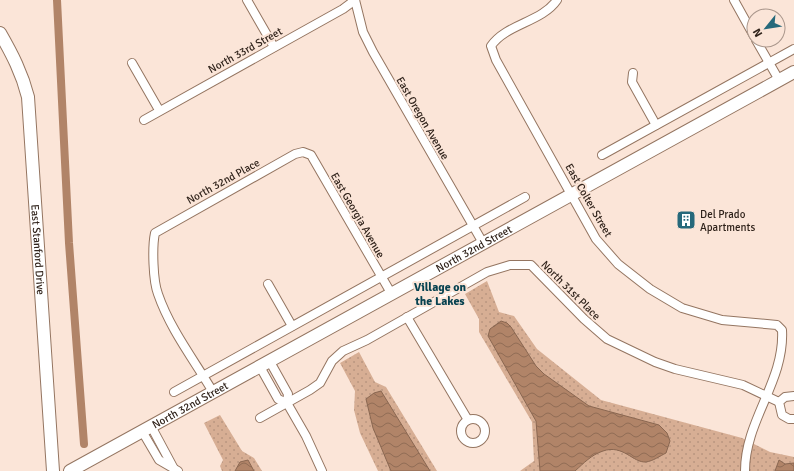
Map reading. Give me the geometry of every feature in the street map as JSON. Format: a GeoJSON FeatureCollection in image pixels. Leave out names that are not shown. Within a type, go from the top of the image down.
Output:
{"type":"FeatureCollection","features":[{"type":"Feature","properties":{"kind":"main road","name":"East Stanford Drive"},"geometry":{"type":"LineString","coordinates":[[0,33],[17,64],[28,97],[53,471]]}},
{"type":"Feature","properties":{"kind":"main road","name":"North 32nd Street"},"geometry":{"type":"LineString","coordinates":[[71,470],[794,72]]}},
{"type":"Feature","properties":{"kind":"street"},"geometry":{"type":"LineString","coordinates":[[247,0],[274,47]]}},
{"type":"Feature","properties":{"kind":"street","name":"North 33rd Street"},"geometry":{"type":"LineString","coordinates":[[144,120],[159,110],[274,47],[355,0]]}},
{"type":"Feature","properties":{"kind":"street","name":"East Oregon Avenue"},"geometry":{"type":"LineString","coordinates":[[355,0],[363,32],[373,52],[482,243]]}},
{"type":"Feature","properties":{"kind":"street","name":"East Colter Street"},"geometry":{"type":"LineString","coordinates":[[557,0],[533,18],[497,37],[491,46],[496,60],[596,239],[618,264],[664,298],[682,308],[722,320],[776,325],[782,330],[781,356],[753,426],[746,455],[745,471]]}},
{"type":"Feature","properties":{"kind":"street"},"geometry":{"type":"LineString","coordinates":[[734,0],[746,22]]}},
{"type":"Feature","properties":{"kind":"street"},"geometry":{"type":"LineString","coordinates":[[761,48],[779,80]]}},
{"type":"Feature","properties":{"kind":"street"},"geometry":{"type":"LineString","coordinates":[[602,155],[794,49]]}},
{"type":"Feature","properties":{"kind":"street"},"geometry":{"type":"LineString","coordinates":[[132,63],[159,110]]}},
{"type":"Feature","properties":{"kind":"street"},"geometry":{"type":"LineString","coordinates":[[632,73],[632,82],[656,125]]}},
{"type":"Feature","properties":{"kind":"street","name":"North 32nd Place"},"geometry":{"type":"LineString","coordinates":[[203,376],[168,317],[157,293],[153,254],[155,233],[295,154],[303,152]]}},
{"type":"Feature","properties":{"kind":"street","name":"East Georgia Avenue"},"geometry":{"type":"LineString","coordinates":[[303,152],[311,155],[391,293]]}},
{"type":"Feature","properties":{"kind":"street","name":"North 32nd Street"},"geometry":{"type":"LineString","coordinates":[[174,392],[525,197]]}},
{"type":"Feature","properties":{"kind":"street","name":"North 31st Place"},"geometry":{"type":"LineString","coordinates":[[260,418],[287,404],[320,383],[332,362],[344,351],[487,272],[510,264],[531,265],[584,319],[607,339],[654,362],[675,369],[743,385],[779,402]]}},
{"type":"Feature","properties":{"kind":"street"},"geometry":{"type":"LineString","coordinates":[[268,284],[292,326]]}},
{"type":"Feature","properties":{"kind":"street"},"geometry":{"type":"LineString","coordinates":[[408,316],[468,420]]}},
{"type":"Feature","properties":{"kind":"street"},"geometry":{"type":"LineString","coordinates":[[264,363],[283,385],[288,394],[287,404]]}},
{"type":"Feature","properties":{"kind":"street"},"geometry":{"type":"LineString","coordinates":[[264,363],[278,399],[287,404],[306,436],[322,471]]}},
{"type":"Feature","properties":{"kind":"street"},"geometry":{"type":"LineString","coordinates":[[203,376],[213,392]]}},
{"type":"Feature","properties":{"kind":"street"},"geometry":{"type":"LineString","coordinates":[[274,390],[283,385]]}},
{"type":"Feature","properties":{"kind":"street"},"geometry":{"type":"LineString","coordinates":[[794,395],[785,397],[779,402],[782,415],[789,419],[794,419]]}},
{"type":"Feature","properties":{"kind":"street"},"geometry":{"type":"LineString","coordinates":[[146,428],[175,469]]}},
{"type":"Feature","properties":{"kind":"shaded area"},"geometry":{"type":"Polygon","coordinates":[[[487,281],[499,312],[514,316],[537,349],[601,400],[742,438],[770,452],[794,457],[794,471],[520,471],[534,461],[532,422],[479,332],[479,319],[465,294],[487,281]]]}},
{"type":"Feature","properties":{"kind":"shaded area"},"geometry":{"type":"Polygon","coordinates":[[[359,352],[375,382],[386,387],[437,471],[378,471],[360,433],[354,410],[355,391],[340,363],[359,352]]]}},
{"type":"Feature","properties":{"kind":"shaded area"},"geometry":{"type":"Polygon","coordinates":[[[220,415],[242,451],[254,458],[262,471],[222,471],[220,466],[223,460],[204,423],[220,415]]]}},
{"type":"Feature","properties":{"kind":"water"},"geometry":{"type":"Polygon","coordinates":[[[501,321],[507,323],[511,327],[536,366],[544,374],[589,406],[659,425],[667,433],[670,441],[666,453],[654,460],[641,462],[616,450],[603,451],[588,460],[575,471],[540,471],[536,421],[488,336],[490,329],[501,321]]]}},
{"type":"Feature","properties":{"kind":"water"},"geometry":{"type":"Polygon","coordinates":[[[381,391],[430,471],[391,471],[373,428],[366,399],[374,393],[381,391]]]}},
{"type":"Feature","properties":{"kind":"water"},"geometry":{"type":"Polygon","coordinates":[[[248,460],[254,471],[235,471],[240,462],[248,460]]]}},
{"type":"Feature","properties":{"kind":"water"},"geometry":{"type":"Polygon","coordinates":[[[779,460],[785,464],[794,463],[794,471],[775,471],[779,460]]]}},
{"type":"Feature","properties":{"kind":"waterway"},"geometry":{"type":"LineString","coordinates":[[57,0],[69,243],[84,444]]}},
{"type":"Feature","properties":{"kind":"place","name":"Del Prado Apartments"},"geometry":{"type":"Point","coordinates":[686,220]}},
{"type":"Feature","properties":{"kind":"district","name":"Village on the Lakes"},"geometry":{"type":"Point","coordinates":[440,294]}}]}
